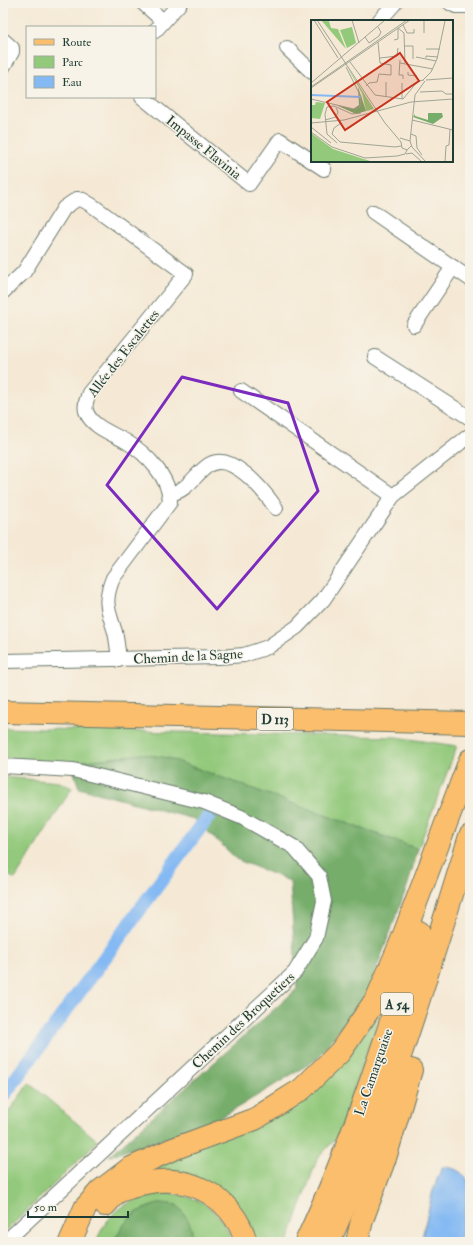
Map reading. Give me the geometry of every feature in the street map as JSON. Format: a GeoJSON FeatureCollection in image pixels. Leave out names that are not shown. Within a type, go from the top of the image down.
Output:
{"type":"FeatureCollection","features":[{"type":"Feature","properties":{"kind":"main road","name":"D 113"},"geometry":{"type":"LineString","coordinates":[[3,712],[470,723]]}},
{"type":"Feature","properties":{"kind":"main road"},"geometry":{"type":"LineString","coordinates":[[70,1242],[85,1208],[100,1191],[129,1169],[173,1149],[255,1119],[302,1089],[340,1052],[380,992],[400,945],[470,760]]}},
{"type":"Feature","properties":{"kind":"main road","name":"La Camarguaise"},"geometry":{"type":"LineString","coordinates":[[306,1242],[341,1162],[383,1047],[470,760]]}},
{"type":"Feature","properties":{"kind":"main road","name":"La Camarguaise"},"geometry":{"type":"LineString","coordinates":[[329,1242],[354,1183],[394,1078],[470,836]]}},
{"type":"Feature","properties":{"kind":"main road"},"geometry":{"type":"LineString","coordinates":[[357,1242],[362,1220],[386,1155],[432,997],[470,842]]}},
{"type":"Feature","properties":{"kind":"main road"},"geometry":{"type":"LineString","coordinates":[[83,1242],[95,1216],[116,1193],[150,1181],[183,1182],[211,1193],[230,1210],[242,1229],[246,1242]]}},
{"type":"Feature","properties":{"kind":"street"},"geometry":{"type":"LineString","coordinates":[[143,3],[159,26],[180,3]]}},
{"type":"Feature","properties":{"kind":"street"},"geometry":{"type":"LineString","coordinates":[[380,20],[395,3]]}},
{"type":"Feature","properties":{"kind":"street"},"geometry":{"type":"LineString","coordinates":[[450,3],[456,6],[470,6]]}},
{"type":"Feature","properties":{"kind":"street"},"geometry":{"type":"LineString","coordinates":[[3,40],[12,48],[12,52],[3,67]]}},
{"type":"Feature","properties":{"kind":"street"},"geometry":{"type":"LineString","coordinates":[[287,48],[311,71]]}},
{"type":"Feature","properties":{"kind":"street","name":"Impasse Flavinia"},"geometry":{"type":"LineString","coordinates":[[143,98],[249,184],[280,140],[311,160]]}},
{"type":"Feature","properties":{"kind":"street","name":"Impasse Flavinia"},"geometry":{"type":"LineString","coordinates":[[313,162],[324,169]]}},
{"type":"Feature","properties":{"kind":"street","name":"Allée des Escalettes"},"geometry":{"type":"LineString","coordinates":[[3,292],[24,272],[64,208],[77,198],[93,206],[186,274],[89,393],[85,404],[86,412],[93,421],[107,432],[127,442],[145,456],[164,480],[170,494]]}},
{"type":"Feature","properties":{"kind":"street"},"geometry":{"type":"LineString","coordinates":[[374,212],[470,279]]}},
{"type":"Feature","properties":{"kind":"street"},"geometry":{"type":"LineString","coordinates":[[414,325],[453,268]]}},
{"type":"Feature","properties":{"kind":"street"},"geometry":{"type":"LineString","coordinates":[[375,357],[470,418]]}},
{"type":"Feature","properties":{"kind":"street"},"geometry":{"type":"LineString","coordinates":[[241,391],[393,496]]}},
{"type":"Feature","properties":{"kind":"street","name":"Chemin de la Sagne"},"geometry":{"type":"LineString","coordinates":[[3,661],[119,660],[238,655],[268,647],[297,627],[323,600],[393,496],[470,435]]}},
{"type":"Feature","properties":{"kind":"street"},"geometry":{"type":"LineString","coordinates":[[119,660],[115,633],[108,614],[108,592],[113,578],[170,502],[170,494],[181,491],[207,465],[217,461],[225,461],[258,484],[276,508]]}},
{"type":"Feature","properties":{"kind":"street","name":"Chemin des Broquetiers"},"geometry":{"type":"LineString","coordinates":[[3,766],[73,770],[204,802],[241,817],[294,847],[319,876],[324,901],[316,938],[295,972],[5,1242]]}},
{"type":"Feature","properties":{"kind":"highlighted area"},"geometry":{"type":"Polygon","coordinates":[[[182,377],[288,403],[318,491],[217,609],[107,485],[182,377]]]}},
{"type":"Feature","properties":{"kind":"green space"},"geometry":{"type":"Polygon","coordinates":[[[3,728],[396,737],[457,746],[418,849],[168,758],[142,754],[71,763],[3,758],[3,728]]]}},
{"type":"Feature","properties":{"kind":"green space"},"geometry":{"type":"Polygon","coordinates":[[[142,754],[168,758],[418,849],[408,884],[367,994],[317,1059],[209,1125],[109,1156],[297,989],[290,881],[238,860],[194,819],[79,788],[71,763],[142,754]]]}},
{"type":"Feature","properties":{"kind":"green space"},"geometry":{"type":"Polygon","coordinates":[[[3,777],[59,782],[72,788],[15,879],[3,872],[3,777]]]}},
{"type":"Feature","properties":{"kind":"green space"},"geometry":{"type":"Polygon","coordinates":[[[381,1011],[337,1137],[317,1159],[288,1242],[255,1242],[252,1230],[244,1212],[218,1187],[179,1171],[164,1172],[153,1165],[294,1103],[333,1074],[381,1011]]]}},
{"type":"Feature","properties":{"kind":"green space"},"geometry":{"type":"Polygon","coordinates":[[[29,1083],[98,1141],[3,1234],[3,1120],[29,1083]]]}},
{"type":"Feature","properties":{"kind":"green space"},"geometry":{"type":"Polygon","coordinates":[[[161,1192],[187,1197],[206,1205],[220,1219],[233,1242],[192,1242],[193,1235],[162,1203],[137,1212],[123,1226],[113,1242],[96,1242],[107,1221],[121,1208],[139,1199],[161,1192]]]}},
{"type":"Feature","properties":{"kind":"green space"},"geometry":{"type":"Polygon","coordinates":[[[162,1203],[177,1205],[184,1214],[191,1226],[192,1242],[113,1242],[127,1221],[137,1212],[162,1203]]]}},
{"type":"Feature","properties":{"kind":"water"},"geometry":{"type":"Polygon","coordinates":[[[442,1167],[455,1169],[470,1183],[460,1242],[421,1242],[433,1190],[442,1167]]]}},
{"type":"Feature","properties":{"kind":"waterway"},"geometry":{"type":"LineString","coordinates":[[3,1096],[213,810]]}}]}
